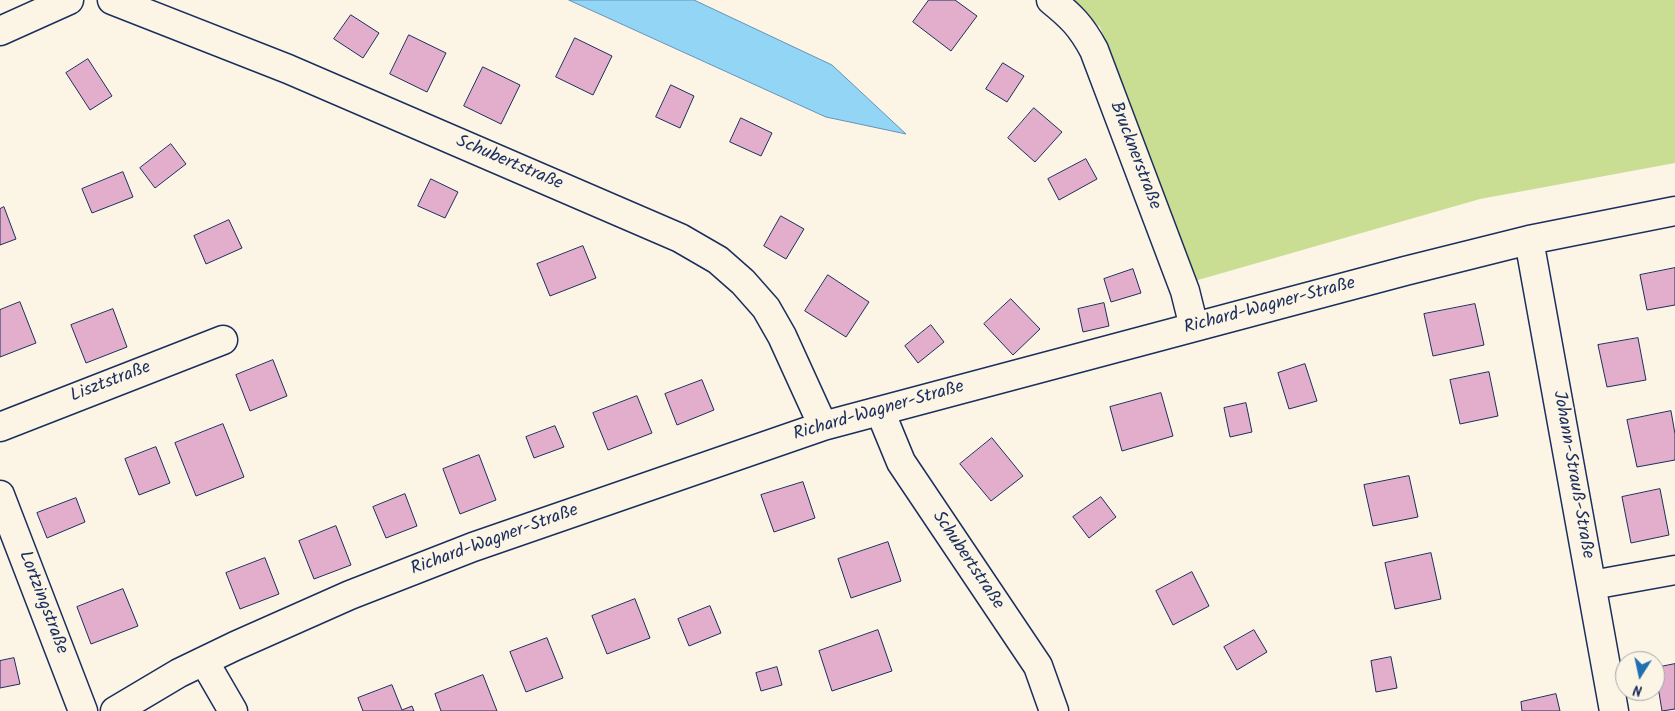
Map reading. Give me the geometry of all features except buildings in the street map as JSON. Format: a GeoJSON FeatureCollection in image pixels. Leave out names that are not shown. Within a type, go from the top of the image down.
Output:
{"type":"FeatureCollection","features":[{"type":"Feature","properties":{"kind":"street"},"geometry":{"type":"LineString","coordinates":[[0,31],[69,0]]}},
{"type":"Feature","properties":{"kind":"street","name":"Schubertstraße"},"geometry":{"type":"LineString","coordinates":[[112,0],[288,69],[680,238],[718,260],[743,282],[766,308],[782,336],[823,426]]}},
{"type":"Feature","properties":{"kind":"street","name":"Brucknerstraße"},"geometry":{"type":"LineString","coordinates":[[1050,0],[1082,28],[1094,50],[1185,291],[1194,327]]}},
{"type":"Feature","properties":{"kind":"street","name":"Richard-Wagner-Straße"},"geometry":{"type":"LineString","coordinates":[[115,711],[179,673],[350,595],[464,550],[823,426],[1405,271],[1529,240],[1675,211]]}},
{"type":"Feature","properties":{"kind":"street","name":"Johann-Strauß-Straße"},"geometry":{"type":"LineString","coordinates":[[1529,240],[1614,711]]}},
{"type":"Feature","properties":{"kind":"street","name":"Lisztstraße"},"geometry":{"type":"LineString","coordinates":[[0,427],[222,340]]}},
{"type":"Feature","properties":{"kind":"street","name":"Schubertstraße"},"geometry":{"type":"LineString","coordinates":[[880,411],[901,462],[1038,666],[1054,711]]}},
{"type":"Feature","properties":{"kind":"street","name":"Lortzingstraße"},"geometry":{"type":"LineString","coordinates":[[0,495],[83,711]]}},
{"type":"Feature","properties":{"kind":"street"},"geometry":{"type":"LineString","coordinates":[[1592,585],[1675,570]]}},
{"type":"Feature","properties":{"kind":"street"},"geometry":{"type":"LineString","coordinates":[[204,661],[233,711]]}},
{"type":"Feature","properties":{"kind":"green space"},"geometry":{"type":"Polygon","coordinates":[[[1065,0],[1675,0],[1675,163],[1480,199],[1191,282],[1100,27],[1065,0]]]}},
{"type":"Feature","properties":{"kind":"water"},"geometry":{"type":"Polygon","coordinates":[[[569,0],[694,0],[832,65],[906,134],[826,117],[569,0]]]}}]}
